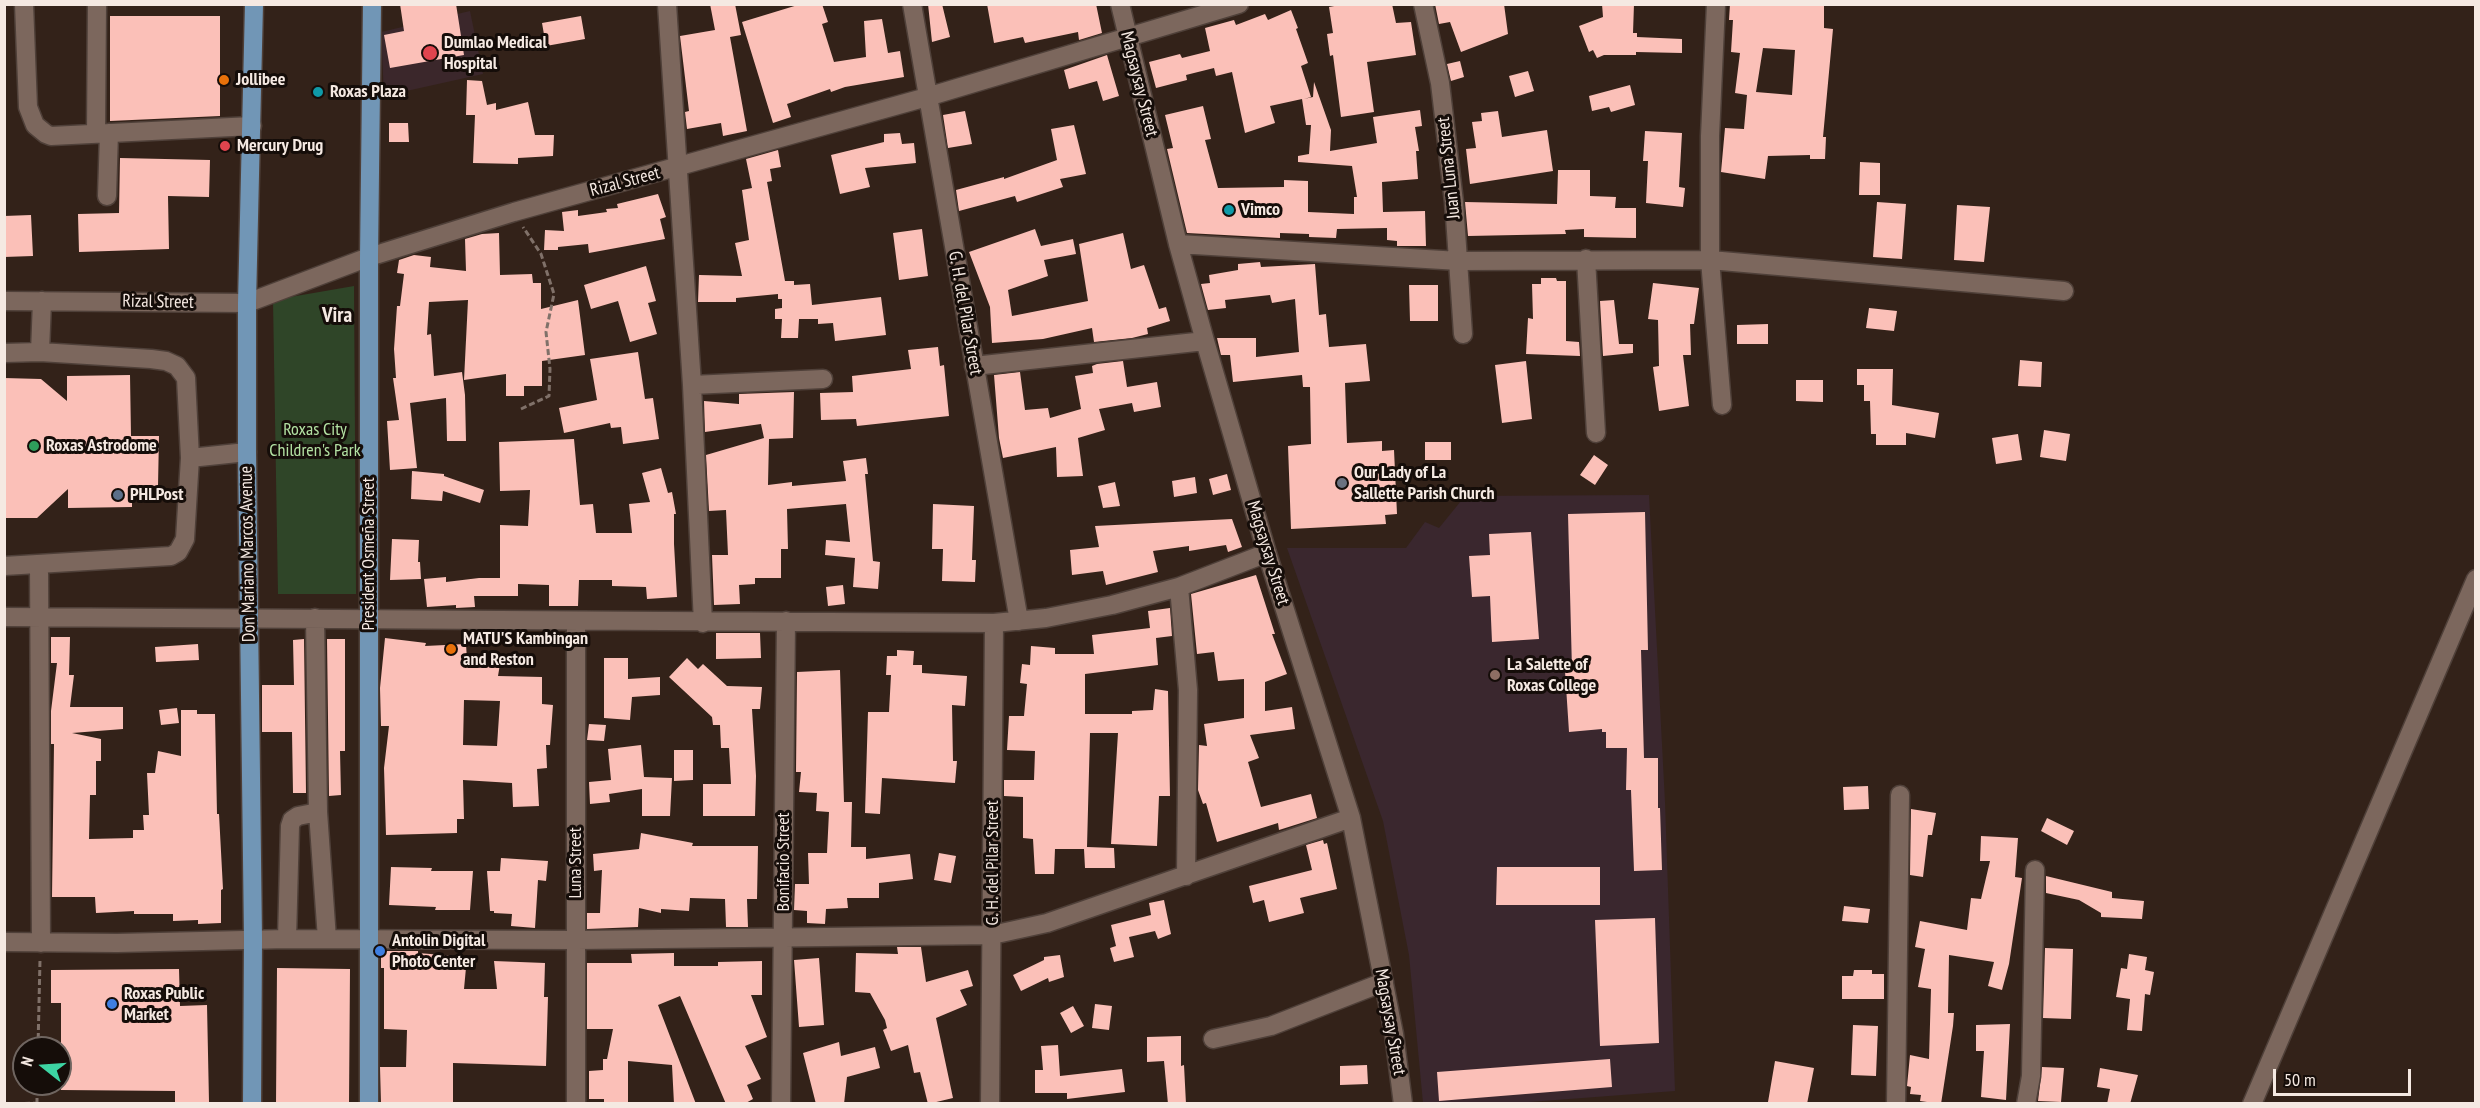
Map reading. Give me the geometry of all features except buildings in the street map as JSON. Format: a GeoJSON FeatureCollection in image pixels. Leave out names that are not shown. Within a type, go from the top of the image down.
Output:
{"type":"FeatureCollection","features":[{"type":"Feature","properties":{"kind":"main road","name":"Don Mariano Marcos Avenue"},"geometry":{"type":"LineString","coordinates":[[252,1104],[253,939],[247,303],[254,4]]}},
{"type":"Feature","properties":{"kind":"main road","name":"President Osmeña Street"},"geometry":{"type":"LineString","coordinates":[[369,1104],[367,939],[372,4]]}},
{"type":"Feature","properties":{"kind":"street"},"geometry":{"type":"LineString","coordinates":[[24,4],[28,108],[35,125],[51,136],[252,126]]}},
{"type":"Feature","properties":{"kind":"street"},"geometry":{"type":"LineString","coordinates":[[97,4],[107,196]]}},
{"type":"Feature","properties":{"kind":"street"},"geometry":{"type":"LineString","coordinates":[[667,4],[680,167],[703,623]]}},
{"type":"Feature","properties":{"kind":"street","name":"G. H. del Pilar Street"},"geometry":{"type":"LineString","coordinates":[[912,4],[1019,621]]}},
{"type":"Feature","properties":{"kind":"street","name":"Magsaysay Street"},"geometry":{"type":"LineString","coordinates":[[1120,4],[1178,244],[1205,341],[1267,553],[1351,818],[1394,1034],[1403,1104]]}},
{"type":"Feature","properties":{"kind":"street","name":"Rizal Street"},"geometry":{"type":"LineString","coordinates":[[4,300],[247,303],[369,257],[514,212],[927,97],[1239,4]]}},
{"type":"Feature","properties":{"kind":"street","name":"Juan Luna Street"},"geometry":{"type":"LineString","coordinates":[[1423,4],[1440,83],[1459,261],[1463,334]]}},
{"type":"Feature","properties":{"kind":"street"},"geometry":{"type":"LineString","coordinates":[[1716,4],[1710,136],[1710,260],[1722,405]]}},
{"type":"Feature","properties":{"kind":"street"},"geometry":{"type":"LineString","coordinates":[[1178,244],[1459,261],[1710,260],[2064,291]]}},
{"type":"Feature","properties":{"kind":"street"},"geometry":{"type":"LineString","coordinates":[[1586,259],[1596,433]]}},
{"type":"Feature","properties":{"kind":"street"},"geometry":{"type":"LineString","coordinates":[[40,352],[42,301]]}},
{"type":"Feature","properties":{"kind":"street"},"geometry":{"type":"LineString","coordinates":[[974,366],[1205,341]]}},
{"type":"Feature","properties":{"kind":"street"},"geometry":{"type":"LineString","coordinates":[[4,353],[40,352],[151,359],[166,361],[177,366],[186,378],[190,458],[187,525],[185,539],[178,552],[171,556],[156,558],[4,566]]}},
{"type":"Feature","properties":{"kind":"street"},"geometry":{"type":"LineString","coordinates":[[692,385],[823,379]]}},
{"type":"Feature","properties":{"kind":"street"},"geometry":{"type":"LineString","coordinates":[[190,458],[247,452]]}},
{"type":"Feature","properties":{"kind":"street"},"geometry":{"type":"LineString","coordinates":[[4,617],[994,623],[1112,605],[1179,587],[1267,553]]}},
{"type":"Feature","properties":{"kind":"street"},"geometry":{"type":"LineString","coordinates":[[39,565],[41,943]]}},
{"type":"Feature","properties":{"kind":"street"},"geometry":{"type":"LineString","coordinates":[[2252,1104],[2475,579]]}},
{"type":"Feature","properties":{"kind":"street"},"geometry":{"type":"LineString","coordinates":[[1179,587],[1188,690],[1186,876]]}},
{"type":"Feature","properties":{"kind":"street"},"geometry":{"type":"LineString","coordinates":[[315,618],[318,812],[327,939]]}},
{"type":"Feature","properties":{"kind":"street","name":"Bonifacio Street"},"geometry":{"type":"LineString","coordinates":[[782,1104],[786,621]]}},
{"type":"Feature","properties":{"kind":"street","name":"Luna Street"},"geometry":{"type":"LineString","coordinates":[[576,622],[576,1104]]}},
{"type":"Feature","properties":{"kind":"street","name":"G. H. del Pilar Street"},"geometry":{"type":"LineString","coordinates":[[990,1104],[994,623]]}},
{"type":"Feature","properties":{"kind":"street"},"geometry":{"type":"LineString","coordinates":[[1896,1104],[1900,795]]}},
{"type":"Feature","properties":{"kind":"street"},"geometry":{"type":"LineString","coordinates":[[287,939],[290,826],[298,816],[318,812]]}},
{"type":"Feature","properties":{"kind":"street"},"geometry":{"type":"LineString","coordinates":[[4,942],[253,939],[577,940],[992,935],[1047,923],[1351,818]]}},
{"type":"Feature","properties":{"kind":"street"},"geometry":{"type":"LineString","coordinates":[[2026,1104],[2031,1076],[2035,870]]}},
{"type":"Feature","properties":{"kind":"street"},"geometry":{"type":"LineString","coordinates":[[1213,1039],[1271,1026],[1384,982]]}},
{"type":"Feature","properties":{"kind":"path"},"geometry":{"type":"LineString","coordinates":[[514,212],[541,254],[554,294],[546,332],[550,369],[549,396],[521,409]]}},
{"type":"Feature","properties":{"kind":"path"},"geometry":{"type":"LineString","coordinates":[[38,1036],[41,943]]}},
{"type":"Feature","properties":{"kind":"path"},"geometry":{"type":"LineString","coordinates":[[6,1104],[37,1103]]}},
{"type":"Feature","properties":{"kind":"shaded area","name":"Dumlao Medical Hospital"},"geometry":{"type":"Polygon","coordinates":[[[470,11],[483,74],[384,96],[381,32],[470,11]]]}},
{"type":"Feature","properties":{"kind":"shaded area","name":"La Salette of Roxas College"},"geometry":{"type":"Polygon","coordinates":[[[1649,495],[1665,802],[1675,1091],[1516,1103],[1423,1103],[1409,955],[1383,821],[1287,548],[1406,548],[1425,522],[1439,528],[1465,496],[1649,495]]]}},
{"type":"Feature","properties":{"kind":"green space","name":"Roxas City Children's Park"},"geometry":{"type":"Polygon","coordinates":[[[354,286],[356,594],[278,594],[273,300],[354,286]]]}},
{"type":"Feature","properties":{"kind":"place","name":"Dumlao Medical Hospital"},"geometry":{"type":"Point","coordinates":[430,53]}},
{"type":"Feature","properties":{"kind":"place","name":"Jollibee"},"geometry":{"type":"Point","coordinates":[224,80]}},
{"type":"Feature","properties":{"kind":"place","name":"Roxas Plaza"},"geometry":{"type":"Point","coordinates":[318,92]}},
{"type":"Feature","properties":{"kind":"place","name":"Mercury Drug"},"geometry":{"type":"Point","coordinates":[225,146]}},
{"type":"Feature","properties":{"kind":"place","name":"Vimco"},"geometry":{"type":"Point","coordinates":[1229,210]}},
{"type":"Feature","properties":{"kind":"place","name":"Roxas Astrodome"},"geometry":{"type":"Point","coordinates":[34,446]}},
{"type":"Feature","properties":{"kind":"place","name":"Our Lady of La Sallette Parish Church"},"geometry":{"type":"Point","coordinates":[1342,483]}},
{"type":"Feature","properties":{"kind":"place","name":"PHLPost"},"geometry":{"type":"Point","coordinates":[118,495]}},
{"type":"Feature","properties":{"kind":"place","name":"MATU'S Kambingan and Reston"},"geometry":{"type":"Point","coordinates":[451,649]}},
{"type":"Feature","properties":{"kind":"place","name":"La Salette of Roxas College"},"geometry":{"type":"Point","coordinates":[1495,675]}},
{"type":"Feature","properties":{"kind":"place","name":"Antolin Digital Photo Center"},"geometry":{"type":"Point","coordinates":[380,951]}},
{"type":"Feature","properties":{"kind":"place","name":"Roxas Public Market"},"geometry":{"type":"Point","coordinates":[112,1004]}},
{"type":"Feature","properties":{"kind":"district","name":"Vira"},"geometry":{"type":"Point","coordinates":[337,316]}}]}
